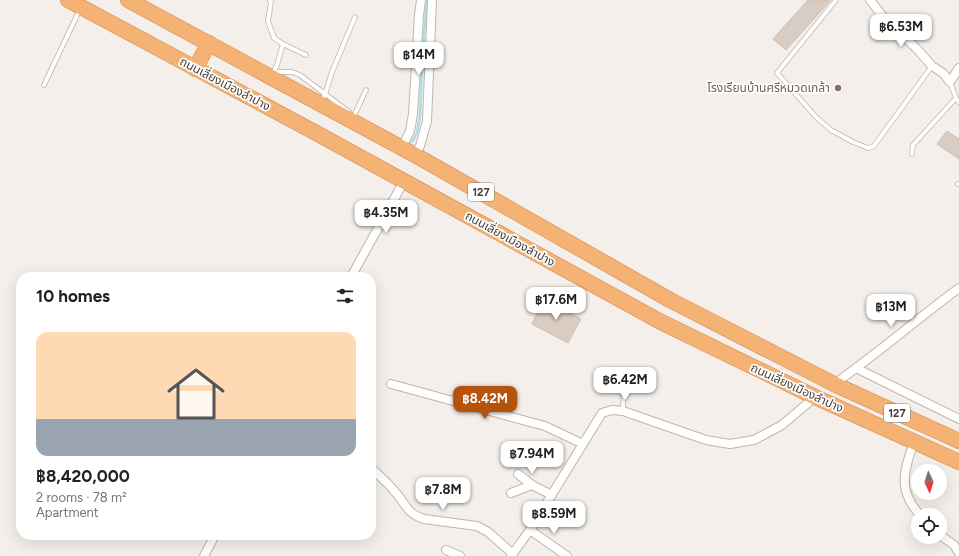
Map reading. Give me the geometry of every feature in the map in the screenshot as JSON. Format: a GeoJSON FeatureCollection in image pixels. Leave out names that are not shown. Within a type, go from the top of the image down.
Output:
{"type":"FeatureCollection","features":[{"type":"Feature","properties":{"kind":"highway","name":"ถนนเลี่ยงเมืองลำปาง"},"geometry":{"type":"LineString","coordinates":[[128,0],[209,43],[323,98],[353,118],[409,151],[670,300],[834,384],[959,441]]}},
{"type":"Feature","properties":{"kind":"highway","name":"ถนนเลี่ยงเมืองลำปาง"},"geometry":{"type":"LineString","coordinates":[[74,3],[661,322],[815,397],[959,462]]}},
{"type":"Feature","properties":{"kind":"highway"},"geometry":{"type":"LineString","coordinates":[[195,69],[209,43]]}},
{"type":"Feature","properties":{"kind":"street"},"geometry":{"type":"LineString","coordinates":[[421,0],[409,151],[420,146],[427,121],[432,0]]}},
{"type":"Feature","properties":{"kind":"street"},"geometry":{"type":"LineString","coordinates":[[870,0],[884,18],[917,49],[932,66],[943,73],[950,82],[959,68]]}},
{"type":"Feature","properties":{"kind":"street"},"geometry":{"type":"LineString","coordinates":[[417,53],[430,54]]}},
{"type":"Feature","properties":{"kind":"street"},"geometry":{"type":"LineString","coordinates":[[354,272],[404,181]]}},
{"type":"Feature","properties":{"kind":"street"},"geometry":{"type":"LineString","coordinates":[[834,384],[959,288]]}},
{"type":"Feature","properties":{"kind":"street"},"geometry":{"type":"LineString","coordinates":[[856,368],[959,419]]}},
{"type":"Feature","properties":{"kind":"street"},"geometry":{"type":"LineString","coordinates":[[391,384],[545,426],[583,444]]}},
{"type":"Feature","properties":{"kind":"street"},"geometry":{"type":"LineString","coordinates":[[376,473],[397,494],[410,512],[416,516],[424,519],[476,526],[488,532],[512,555],[530,530],[602,414],[612,410],[623,411],[706,440],[730,444],[754,440],[782,425],[815,397]]}},
{"type":"Feature","properties":{"kind":"street"},"geometry":{"type":"LineString","coordinates":[[914,442],[906,464],[904,484],[907,496],[914,508]]}},
{"type":"Feature","properties":{"kind":"street"},"geometry":{"type":"LineString","coordinates":[[518,474],[532,485],[552,495]]}},
{"type":"Feature","properties":{"kind":"street"},"geometry":{"type":"LineString","coordinates":[[511,493],[532,485]]}},
{"type":"Feature","properties":{"kind":"street"},"geometry":{"type":"LineString","coordinates":[[530,530],[567,556]]}},
{"type":"Feature","properties":{"kind":"street"},"geometry":{"type":"LineString","coordinates":[[204,556],[212,540]]}},
{"type":"Feature","properties":{"kind":"street"},"geometry":{"type":"LineString","coordinates":[[947,540],[954,545],[959,553]]}},
{"type":"Feature","properties":{"kind":"street"},"geometry":{"type":"LineString","coordinates":[[446,550],[460,556]]}},
{"type":"Feature","properties":{"kind":"lane"},"geometry":{"type":"LineString","coordinates":[[270,0],[268,21],[274,38],[306,55]]}},
{"type":"Feature","properties":{"kind":"lane"},"geometry":{"type":"LineString","coordinates":[[836,0],[777,73],[816,117],[831,130],[868,148],[874,146],[932,66]]}},
{"type":"Feature","properties":{"kind":"lane"},"geometry":{"type":"LineString","coordinates":[[44,85],[74,3]]}},
{"type":"Feature","properties":{"kind":"lane"},"geometry":{"type":"LineString","coordinates":[[323,98],[355,17]]}},
{"type":"Feature","properties":{"kind":"lane"},"geometry":{"type":"LineString","coordinates":[[273,74],[283,44]]}},
{"type":"Feature","properties":{"kind":"lane"},"geometry":{"type":"LineString","coordinates":[[912,154],[913,145],[957,100],[950,82]]}},
{"type":"Feature","properties":{"kind":"lane"},"geometry":{"type":"LineString","coordinates":[[353,118],[366,90]]}},
{"type":"Feature","properties":{"kind":"lane"},"geometry":{"type":"LineString","coordinates":[[623,411],[624,377]]}},
{"type":"Feature","properties":{"kind":"building"},"geometry":{"type":"Polygon","coordinates":[[[808,0],[831,0],[786,50],[773,39],[808,0]]]}},
{"type":"Feature","properties":{"kind":"building"},"geometry":{"type":"Polygon","coordinates":[[[947,131],[959,139],[959,159],[937,144],[947,131]]]}},
{"type":"Feature","properties":{"kind":"building"},"geometry":{"type":"Polygon","coordinates":[[[544,300],[581,319],[568,343],[532,324],[544,300]]]}},
{"type":"Feature","properties":{"kind":"waterway"},"geometry":{"type":"LineString","coordinates":[[412,142],[417,133],[420,115],[423,45],[427,0]]}},
{"type":"Feature","properties":{"kind":"place","name":"โรงเรียนบ้านศรีหมวดเกล้า"},"geometry":{"type":"Point","coordinates":[838,88]}}]}
